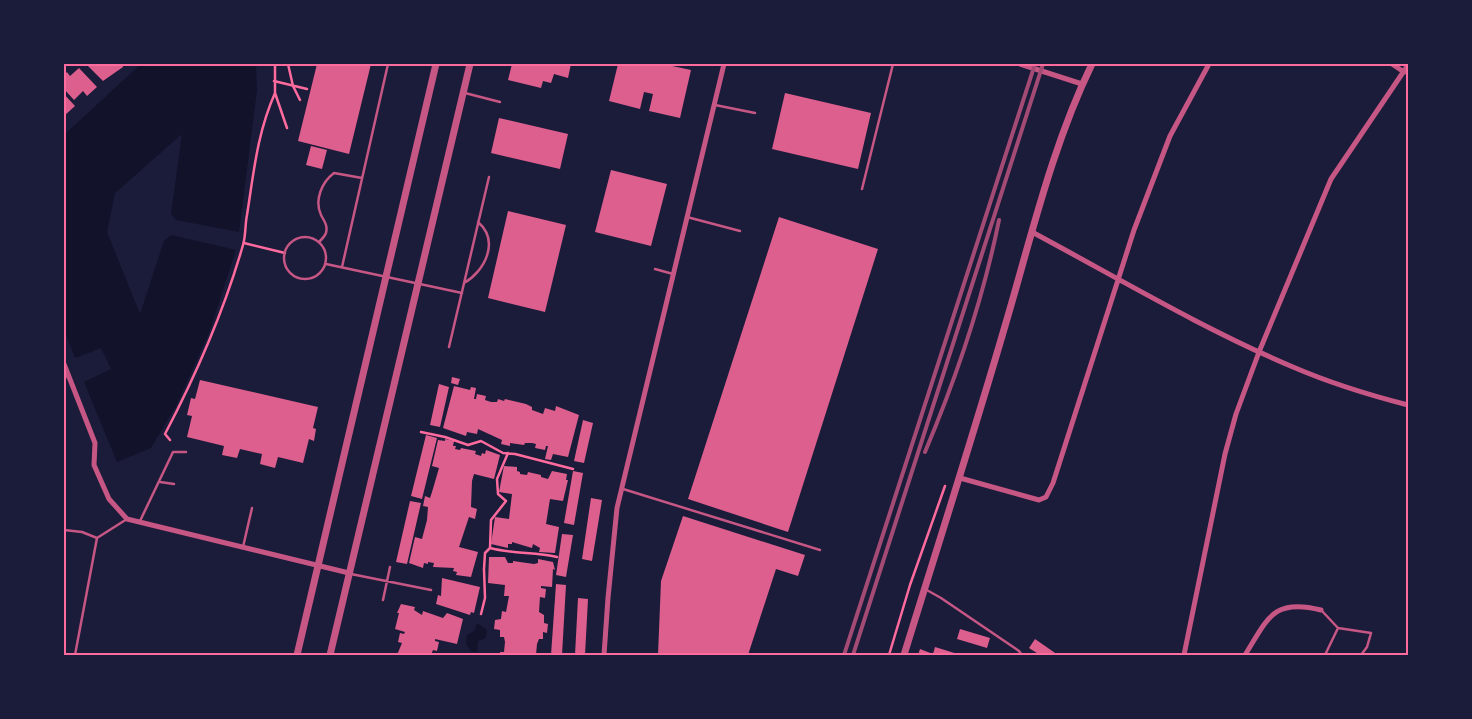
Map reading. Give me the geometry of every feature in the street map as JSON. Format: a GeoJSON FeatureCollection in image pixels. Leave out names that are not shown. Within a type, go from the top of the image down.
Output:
{"type":"FeatureCollection","features":[{"type":"Feature","properties":{"kind":"street"},"geometry":{"type":"LineString","coordinates":[[297,655],[436,64]]}},
{"type":"Feature","properties":{"kind":"street"},"geometry":{"type":"LineString","coordinates":[[330,655],[470,64]]}},
{"type":"Feature","properties":{"kind":"street"},"geometry":{"type":"LineString","coordinates":[[604,655],[613,540],[621,489],[724,64]]}},
{"type":"Feature","properties":{"kind":"street"},"geometry":{"type":"LineString","coordinates":[[1020,64],[1082,84]]}},
{"type":"Feature","properties":{"kind":"street"},"geometry":{"type":"LineString","coordinates":[[904,655],[960,478],[1056,154],[1082,84],[1092,64]]}},
{"type":"Feature","properties":{"kind":"street"},"geometry":{"type":"LineString","coordinates":[[960,478],[1039,500],[1046,497],[1134,230],[1170,136],[1209,64]]}},
{"type":"Feature","properties":{"kind":"street"},"geometry":{"type":"LineString","coordinates":[[1392,64],[1404,72]]}},
{"type":"Feature","properties":{"kind":"street"},"geometry":{"type":"LineString","coordinates":[[1184,655],[1225,454],[1236,414],[1259,352],[1331,179],[1408,65]]}},
{"type":"Feature","properties":{"kind":"street"},"geometry":{"type":"LineString","coordinates":[[1032,232],[1208,327],[1259,352],[1329,381],[1408,405]]}},
{"type":"Feature","properties":{"kind":"street"},"geometry":{"type":"LineString","coordinates":[[64,364],[95,443],[93,456],[98,474],[109,500],[126,519],[349,573]]}},
{"type":"Feature","properties":{"kind":"street"},"geometry":{"type":"LineString","coordinates":[[1245,655],[1263,626],[1279,610],[1300,605],[1321,610]]}},
{"type":"Feature","properties":{"kind":"lane"},"geometry":{"type":"LineString","coordinates":[[342,267],[388,64]]}},
{"type":"Feature","properties":{"kind":"lane"},"geometry":{"type":"LineString","coordinates":[[862,189],[892,64]]}},
{"type":"Feature","properties":{"kind":"lane"},"geometry":{"type":"LineString","coordinates":[[463,92],[500,102]]}},
{"type":"Feature","properties":{"kind":"lane"},"geometry":{"type":"LineString","coordinates":[[713,105],[755,114]]}},
{"type":"Feature","properties":{"kind":"lane"},"geometry":{"type":"LineString","coordinates":[[319,242],[326,234],[326,223],[320,213],[318,198],[328,177],[334,173],[362,178]]}},
{"type":"Feature","properties":{"kind":"lane"},"geometry":{"type":"LineString","coordinates":[[449,347],[489,178]]}},
{"type":"Feature","properties":{"kind":"lane"},"geometry":{"type":"LineString","coordinates":[[686,217],[740,231]]}},
{"type":"Feature","properties":{"kind":"lane"},"geometry":{"type":"LineString","coordinates":[[464,283],[476,276],[489,254],[488,238],[484,227],[478,222]]}},
{"type":"Feature","properties":{"kind":"lane"},"geometry":{"type":"LineString","coordinates":[[309,237],[319,242],[325,250],[326,264],[324,270],[313,279],[299,279],[288,270],[285,264],[285,254],[289,244],[309,237]]}},
{"type":"Feature","properties":{"kind":"lane"},"geometry":{"type":"LineString","coordinates":[[326,264],[462,293]]}},
{"type":"Feature","properties":{"kind":"lane"},"geometry":{"type":"LineString","coordinates":[[655,269],[673,274]]}},
{"type":"Feature","properties":{"kind":"lane"},"geometry":{"type":"LineString","coordinates":[[64,381],[67,374]]}},
{"type":"Feature","properties":{"kind":"lane"},"geometry":{"type":"LineString","coordinates":[[139,522],[173,452],[186,452]]}},
{"type":"Feature","properties":{"kind":"lane"},"geometry":{"type":"LineString","coordinates":[[160,482],[174,484]]}},
{"type":"Feature","properties":{"kind":"lane"},"geometry":{"type":"LineString","coordinates":[[621,489],[820,550]]}},
{"type":"Feature","properties":{"kind":"lane"},"geometry":{"type":"LineString","coordinates":[[242,548],[252,508]]}},
{"type":"Feature","properties":{"kind":"lane"},"geometry":{"type":"LineString","coordinates":[[75,655],[97,538],[126,519]]}},
{"type":"Feature","properties":{"kind":"lane"},"geometry":{"type":"LineString","coordinates":[[64,530],[82,532],[97,538]]}},
{"type":"Feature","properties":{"kind":"lane"},"geometry":{"type":"LineString","coordinates":[[383,600],[390,567]]}},
{"type":"Feature","properties":{"kind":"lane"},"geometry":{"type":"LineString","coordinates":[[349,573],[431,590]]}},
{"type":"Feature","properties":{"kind":"lane"},"geometry":{"type":"LineString","coordinates":[[924,589],[957,608],[1022,655]]}},
{"type":"Feature","properties":{"kind":"lane"},"geometry":{"type":"LineString","coordinates":[[1321,610],[1338,628],[1371,633],[1367,647],[1361,655]]}},
{"type":"Feature","properties":{"kind":"lane"},"geometry":{"type":"LineString","coordinates":[[1325,655],[1338,628]]}},
{"type":"Feature","properties":{"kind":"path"},"geometry":{"type":"LineString","coordinates":[[275,64],[275,93],[288,128]]}},
{"type":"Feature","properties":{"kind":"path"},"geometry":{"type":"LineString","coordinates":[[288,64],[293,86],[300,100]]}},
{"type":"Feature","properties":{"kind":"path"},"geometry":{"type":"LineString","coordinates":[[274,81],[307,89]]}},
{"type":"Feature","properties":{"kind":"path"},"geometry":{"type":"LineString","coordinates":[[170,440],[165,434],[212,338],[244,243],[256,150],[267,110],[275,93]]}},
{"type":"Feature","properties":{"kind":"path"},"geometry":{"type":"LineString","coordinates":[[244,243],[285,254]]}},
{"type":"Feature","properties":{"kind":"path"},"geometry":{"type":"LineString","coordinates":[[421,432],[468,445],[481,441],[503,453],[573,469]]}},
{"type":"Feature","properties":{"kind":"path"},"geometry":{"type":"LineString","coordinates":[[481,614],[485,598],[485,553],[490,548],[491,520],[506,500],[498,494],[497,479],[508,453]]}},
{"type":"Feature","properties":{"kind":"path"},"geometry":{"type":"LineString","coordinates":[[888,655],[910,585],[946,484]]}},
{"type":"Feature","properties":{"kind":"path"},"geometry":{"type":"LineString","coordinates":[[490,548],[504,552],[541,553],[557,557]]}},
{"type":"Feature","properties":{"kind":"shaded area"},"geometry":{"type":"Polygon","coordinates":[[[141,64],[256,64],[257,90],[239,232],[176,220],[171,214],[182,134],[115,193],[107,232],[140,314],[164,241],[171,235],[236,250],[209,333],[177,404],[151,448],[117,462],[84,382],[111,369],[101,348],[75,358],[64,330],[64,135],[141,64]]]}},
{"type":"Feature","properties":{"kind":"shaded area"},"geometry":{"type":"Polygon","coordinates":[[[477,623],[487,630],[486,638],[478,641],[477,652],[471,651],[466,644],[467,635],[474,631],[477,623]]]}},
{"type":"Feature","properties":{"kind":"building"},"geometry":{"type":"Polygon","coordinates":[[[86,64],[123,64],[123,67],[103,81],[86,64]]]}},
{"type":"Feature","properties":{"kind":"building"},"geometry":{"type":"Polygon","coordinates":[[[317,64],[371,64],[349,154],[298,141],[317,64]]]}},
{"type":"Feature","properties":{"kind":"building"},"geometry":{"type":"Polygon","coordinates":[[[512,64],[571,64],[568,78],[554,74],[551,83],[543,81],[541,88],[508,80],[512,64]]]}},
{"type":"Feature","properties":{"kind":"building"},"geometry":{"type":"Polygon","coordinates":[[[618,64],[663,64],[691,70],[680,118],[649,111],[653,94],[644,92],[640,109],[609,101],[618,64]]]}},
{"type":"Feature","properties":{"kind":"building"},"geometry":{"type":"Polygon","coordinates":[[[79,68],[97,87],[87,96],[83,91],[74,100],[64,89],[64,75],[67,72],[70,76],[79,68]]]}},
{"type":"Feature","properties":{"kind":"building"},"geometry":{"type":"Polygon","coordinates":[[[785,93],[871,113],[858,169],[772,149],[785,93]]]}},
{"type":"Feature","properties":{"kind":"building"},"geometry":{"type":"Polygon","coordinates":[[[64,94],[75,106],[64,116],[64,94]]]}},
{"type":"Feature","properties":{"kind":"building"},"geometry":{"type":"Polygon","coordinates":[[[499,118],[568,134],[560,169],[491,153],[499,118]]]}},
{"type":"Feature","properties":{"kind":"building"},"geometry":{"type":"Polygon","coordinates":[[[311,146],[327,150],[322,169],[306,165],[311,146]]]}},
{"type":"Feature","properties":{"kind":"building"},"geometry":{"type":"Polygon","coordinates":[[[611,170],[667,184],[651,246],[595,232],[611,170]]]}},
{"type":"Feature","properties":{"kind":"building"},"geometry":{"type":"Polygon","coordinates":[[[508,211],[566,225],[545,312],[488,298],[508,211]]]}},
{"type":"Feature","properties":{"kind":"building"},"geometry":{"type":"Polygon","coordinates":[[[779,217],[878,249],[788,532],[688,499],[779,217]]]}},
{"type":"Feature","properties":{"kind":"building"},"geometry":{"type":"Polygon","coordinates":[[[452,377],[460,379],[458,385],[451,383],[452,377]]]}},
{"type":"Feature","properties":{"kind":"building"},"geometry":{"type":"Polygon","coordinates":[[[200,380],[318,407],[313,428],[316,429],[314,441],[309,439],[303,463],[278,457],[275,468],[260,464],[262,454],[240,449],[237,458],[222,455],[224,446],[187,437],[192,416],[187,415],[191,398],[195,399],[200,380]]]}},
{"type":"Feature","properties":{"kind":"building"},"geometry":{"type":"Polygon","coordinates":[[[439,384],[449,387],[440,427],[430,425],[439,384]]]}},
{"type":"Feature","properties":{"kind":"building"},"geometry":{"type":"Polygon","coordinates":[[[454,386],[470,390],[471,387],[476,388],[474,399],[476,399],[477,394],[486,396],[485,400],[491,402],[497,402],[498,399],[504,401],[505,399],[526,404],[532,407],[532,410],[543,414],[545,408],[555,411],[556,406],[579,415],[568,457],[553,454],[551,460],[545,459],[548,446],[546,446],[545,450],[535,448],[536,444],[532,443],[525,443],[524,445],[510,443],[510,446],[501,444],[502,440],[478,429],[477,434],[467,432],[466,436],[443,428],[454,386]]]}},
{"type":"Feature","properties":{"kind":"building"},"geometry":{"type":"Polygon","coordinates":[[[583,420],[593,423],[584,463],[574,461],[583,420]]]}},
{"type":"Feature","properties":{"kind":"building"},"geometry":{"type":"Polygon","coordinates":[[[426,435],[437,438],[422,499],[411,496],[426,435]]]}},
{"type":"Feature","properties":{"kind":"building"},"geometry":{"type":"Polygon","coordinates":[[[445,439],[454,441],[453,446],[456,446],[455,449],[460,450],[461,448],[476,451],[475,454],[481,456],[482,453],[485,454],[486,450],[500,455],[494,479],[474,474],[472,481],[471,507],[477,509],[475,519],[469,517],[459,547],[478,552],[471,577],[456,575],[457,572],[453,571],[454,568],[433,567],[434,563],[424,563],[423,568],[409,563],[415,537],[422,539],[427,520],[428,507],[423,506],[425,496],[430,498],[439,468],[432,466],[438,440],[445,441],[445,439]]]}},
{"type":"Feature","properties":{"kind":"building"},"geometry":{"type":"Polygon","coordinates":[[[504,466],[517,467],[517,471],[520,474],[527,475],[528,472],[548,479],[552,471],[567,474],[566,480],[568,480],[563,501],[550,499],[546,524],[559,527],[555,553],[539,552],[540,548],[533,544],[532,548],[512,542],[512,544],[508,544],[508,548],[491,544],[495,517],[509,519],[512,494],[499,492],[504,466]]]}},
{"type":"Feature","properties":{"kind":"building"},"geometry":{"type":"Polygon","coordinates":[[[573,471],[583,473],[574,525],[564,523],[573,471]]]}},
{"type":"Feature","properties":{"kind":"building"},"geometry":{"type":"Polygon","coordinates":[[[591,498],[602,500],[592,561],[582,559],[591,498]]]}},
{"type":"Feature","properties":{"kind":"building"},"geometry":{"type":"Polygon","coordinates":[[[410,501],[421,503],[407,564],[396,562],[410,501]]]}},
{"type":"Feature","properties":{"kind":"building"},"geometry":{"type":"Polygon","coordinates":[[[683,516],[805,555],[798,576],[776,569],[748,655],[658,655],[661,581],[683,516]]]}},
{"type":"Feature","properties":{"kind":"building"},"geometry":{"type":"Polygon","coordinates":[[[562,534],[573,535],[566,577],[556,575],[562,534]]]}},
{"type":"Feature","properties":{"kind":"building"},"geometry":{"type":"Polygon","coordinates":[[[489,557],[505,557],[508,563],[513,563],[513,561],[534,564],[538,563],[538,559],[553,562],[555,570],[553,569],[552,587],[541,586],[541,588],[546,589],[545,598],[540,597],[539,612],[544,615],[544,623],[548,624],[547,633],[543,632],[543,639],[539,639],[537,644],[536,655],[500,655],[500,652],[504,652],[505,642],[504,637],[500,637],[500,630],[494,629],[495,620],[501,619],[502,611],[506,612],[509,596],[504,596],[505,585],[488,583],[489,557]]]}},
{"type":"Feature","properties":{"kind":"building"},"geometry":{"type":"Polygon","coordinates":[[[442,578],[480,587],[474,613],[471,612],[470,615],[436,604],[438,595],[441,596],[442,578]]]}},
{"type":"Feature","properties":{"kind":"building"},"geometry":{"type":"Polygon","coordinates":[[[556,584],[566,585],[562,655],[551,655],[556,584]]]}},
{"type":"Feature","properties":{"kind":"building"},"geometry":{"type":"Polygon","coordinates":[[[578,598],[588,599],[585,655],[575,655],[578,598]]]}},
{"type":"Feature","properties":{"kind":"building"},"geometry":{"type":"Polygon","coordinates":[[[401,604],[415,607],[414,610],[422,615],[423,611],[443,618],[447,613],[463,619],[457,644],[435,639],[435,641],[439,642],[437,651],[433,650],[431,655],[397,655],[402,643],[398,642],[400,633],[404,634],[405,632],[395,629],[399,613],[397,613],[401,604]]]}},
{"type":"Feature","properties":{"kind":"building"},"geometry":{"type":"Polygon","coordinates":[[[960,629],[990,638],[987,648],[957,639],[960,629]]]}},
{"type":"Feature","properties":{"kind":"building"},"geometry":{"type":"Polygon","coordinates":[[[1035,639],[1058,655],[1040,655],[1029,648],[1035,639]]]}},
{"type":"Feature","properties":{"kind":"building"},"geometry":{"type":"Polygon","coordinates":[[[935,647],[961,655],[918,655],[920,649],[933,654],[935,647]]]}},
{"type":"Feature","properties":{"kind":"railway"},"geometry":{"type":"LineString","coordinates":[[844,655],[1035,64]]}},
{"type":"Feature","properties":{"kind":"railway"},"geometry":{"type":"LineString","coordinates":[[853,655],[1043,64]]}},
{"type":"Feature","properties":{"kind":"railway"},"geometry":{"type":"LineString","coordinates":[[925,452],[968,338],[993,250],[999,220]]}}]}
